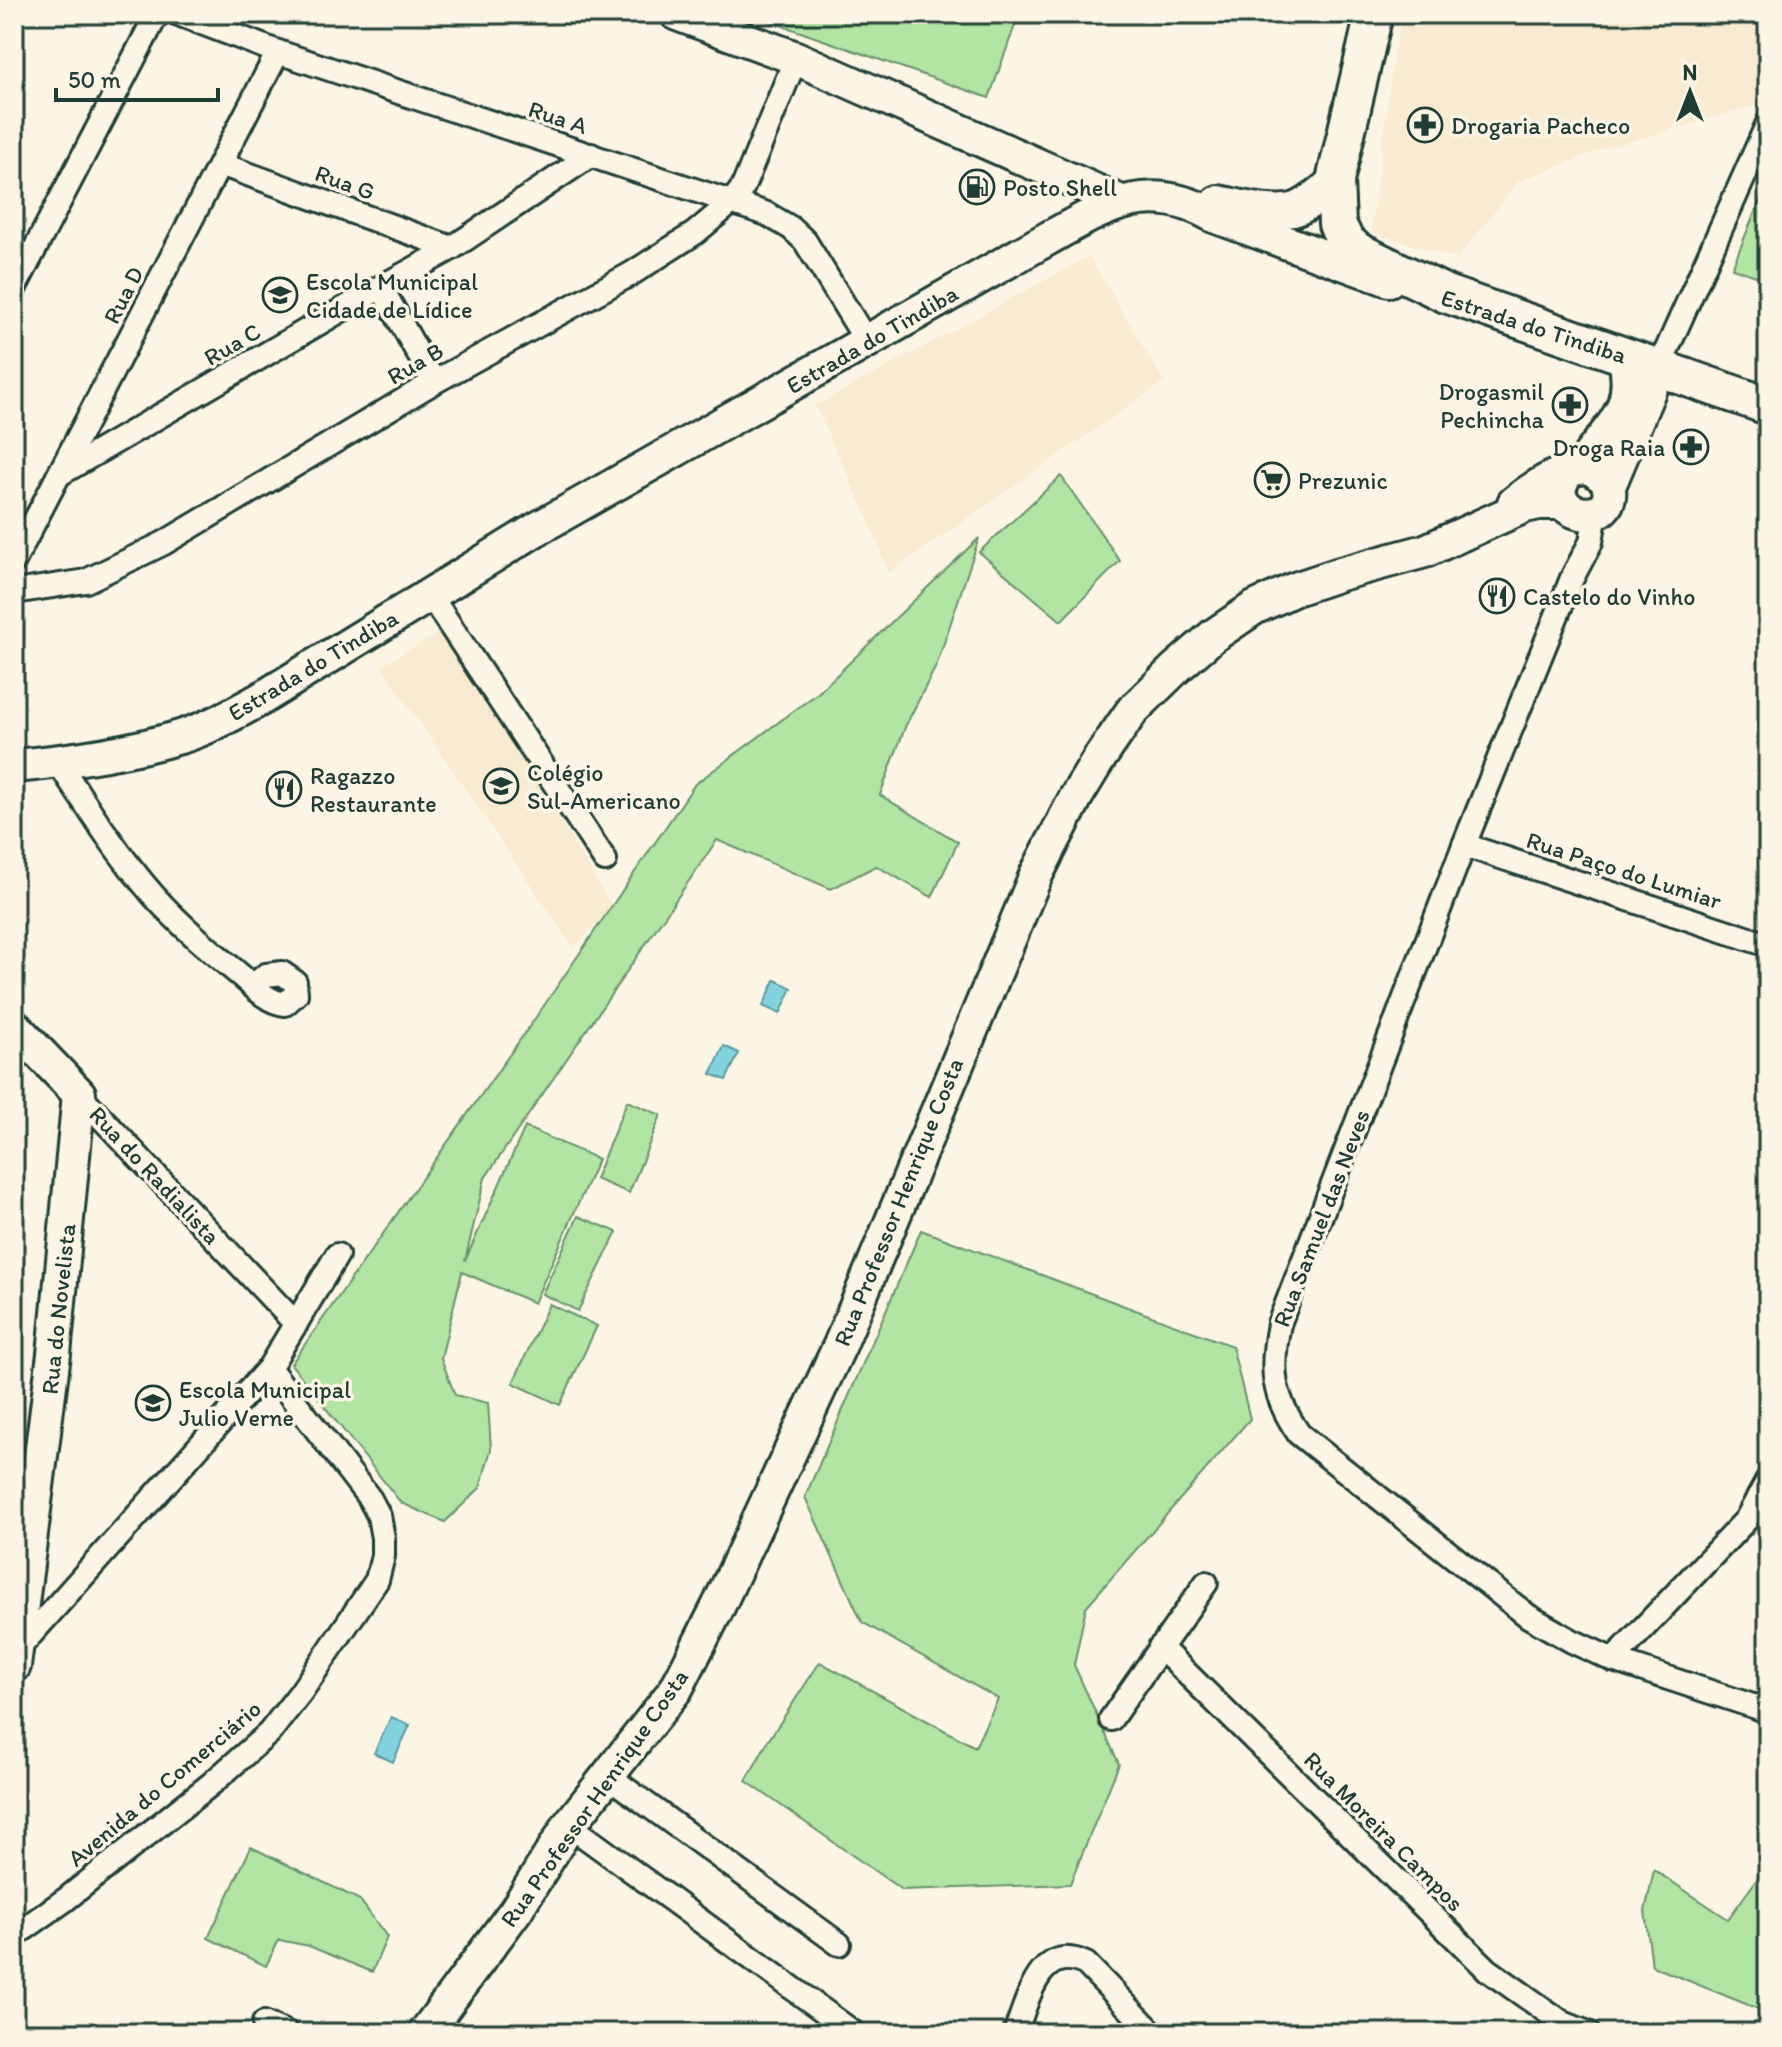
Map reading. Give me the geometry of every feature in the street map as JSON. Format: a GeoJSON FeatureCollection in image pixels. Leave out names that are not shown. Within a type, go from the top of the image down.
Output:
{"type":"FeatureCollection","features":[{"type":"Feature","properties":{"kind":"main road"},"geometry":{"type":"LineString","coordinates":[[1374,14],[1335,181],[1337,224],[1345,240],[1357,251],[1446,294]]}},
{"type":"Feature","properties":{"kind":"main road","name":"Estrada do Tindiba"},"geometry":{"type":"LineString","coordinates":[[1446,294],[1768,406]]}},
{"type":"Feature","properties":{"kind":"street"},"geometry":{"type":"LineString","coordinates":[[14,289],[157,14]]}},
{"type":"Feature","properties":{"kind":"street","name":"Rua A"},"geometry":{"type":"LineString","coordinates":[[178,14],[278,52],[767,214],[791,228],[805,241],[867,342]]}},
{"type":"Feature","properties":{"kind":"street"},"geometry":{"type":"LineString","coordinates":[[677,14],[796,58],[1121,202]]}},
{"type":"Feature","properties":{"kind":"street","name":"Rua D"},"geometry":{"type":"LineString","coordinates":[[14,561],[278,52]]}},
{"type":"Feature","properties":{"kind":"street","name":"Rua B"},"geometry":{"type":"LineString","coordinates":[[14,592],[86,581],[164,543],[434,382],[631,274],[695,233],[732,202],[743,187],[796,58]]}},
{"type":"Feature","properties":{"kind":"street","name":"Rua Samuel das Neves"},"geometry":{"type":"LineString","coordinates":[[1768,123],[1659,367],[1582,492],[1591,542],[1572,578],[1464,845],[1279,1324],[1273,1354],[1274,1383],[1284,1412],[1299,1434],[1528,1616],[1613,1660],[1768,1711]]}},
{"type":"Feature","properties":{"kind":"street","name":"Rua C"},"geometry":{"type":"LineString","coordinates":[[60,474],[452,248],[591,155]]}},
{"type":"Feature","properties":{"kind":"street","name":"Rua G"},"geometry":{"type":"LineString","coordinates":[[220,164],[452,248]]}},
{"type":"Feature","properties":{"kind":"street"},"geometry":{"type":"LineString","coordinates":[[1190,202],[1217,202],[1275,211],[1294,210],[1335,181]]}},
{"type":"Feature","properties":{"kind":"street","name":"Estrada do Tindiba"},"geometry":{"type":"LineString","coordinates":[[14,766],[58,762],[181,737],[217,722],[259,700],[535,530],[1047,239],[1121,202],[1160,198],[1190,202],[1214,216],[1338,263],[1416,290],[1446,294]]}},
{"type":"Feature","properties":{"kind":"street"},"geometry":{"type":"LineString","coordinates":[[381,287],[434,382]]}},
{"type":"Feature","properties":{"kind":"street","name":"Rua Professor Henrique Costa"},"geometry":{"type":"LineString","coordinates":[[425,2033],[516,1910],[569,1825],[676,1689],[718,1607],[840,1345],[1033,882],[1062,822],[1132,711],[1213,636],[1254,608],[1295,589],[1340,574],[1425,551],[1493,520],[1534,489],[1582,492],[1628,397],[1630,384],[1624,355]]}},
{"type":"Feature","properties":{"kind":"street"},"geometry":{"type":"LineString","coordinates":[[430,595],[605,860]]}},
{"type":"Feature","properties":{"kind":"street"},"geometry":{"type":"LineString","coordinates":[[58,762],[116,849],[155,896],[196,939],[253,986]]}},
{"type":"Feature","properties":{"kind":"street","name":"Rua Paço do Lumiar"},"geometry":{"type":"LineString","coordinates":[[1464,845],[1768,945]]}},
{"type":"Feature","properties":{"kind":"street","name":"Rua do Radialista"},"geometry":{"type":"LineString","coordinates":[[14,1026],[296,1324]]}},
{"type":"Feature","properties":{"kind":"street","name":"Rua do Novelista"},"geometry":{"type":"LineString","coordinates":[[16,1658],[54,1354],[79,1094]]}},
{"type":"Feature","properties":{"kind":"street"},"geometry":{"type":"LineString","coordinates":[[16,1658],[269,1368],[337,1255]]}},
{"type":"Feature","properties":{"kind":"street","name":"Avenida do Comerciário"},"geometry":{"type":"LineString","coordinates":[[14,1936],[65,1900],[211,1784],[269,1733],[301,1692],[377,1580],[383,1556],[379,1516],[370,1499],[269,1368]]}},
{"type":"Feature","properties":{"kind":"street"},"geometry":{"type":"LineString","coordinates":[[1613,1660],[1746,1520],[1768,1480]]}},
{"type":"Feature","properties":{"kind":"street"},"geometry":{"type":"LineString","coordinates":[[1111,1719],[1206,1583]]}},
{"type":"Feature","properties":{"kind":"street","name":"Rua Moreira Campos"},"geometry":{"type":"LineString","coordinates":[[1160,1647],[1488,1970],[1563,2023],[1588,2033]]}},
{"type":"Feature","properties":{"kind":"street"},"geometry":{"type":"LineString","coordinates":[[608,1776],[839,1944]]}},
{"type":"Feature","properties":{"kind":"street"},"geometry":{"type":"LineString","coordinates":[[569,1825],[854,2033]]}},
{"type":"Feature","properties":{"kind":"street"},"geometry":{"type":"LineString","coordinates":[[1015,2033],[1036,1979],[1046,1966],[1060,1960],[1075,1959],[1086,1964],[1153,2033]]}},
{"type":"Feature","properties":{"kind":"street"},"geometry":{"type":"LineString","coordinates":[[264,2023],[287,2033]]}},
{"type":"Feature","properties":{"kind":"shaded area"},"geometry":{"type":"Polygon","coordinates":[[[1403,14],[1731,14],[1768,25],[1768,74],[1755,106],[1597,151],[1518,182],[1457,259],[1371,232],[1394,53],[1403,14]]]}},
{"type":"Feature","properties":{"kind":"shaded area"},"geometry":{"type":"Polygon","coordinates":[[[1089,256],[1164,382],[889,573],[867,516],[815,406],[1089,256]]]}},
{"type":"Feature","properties":{"kind":"shaded area","name":"Colégio Sul-Americano"},"geometry":{"type":"Polygon","coordinates":[[[444,630],[612,906],[574,948],[381,666],[444,630]]]}},
{"type":"Feature","properties":{"kind":"green space"},"geometry":{"type":"Polygon","coordinates":[[[749,14],[1019,14],[989,98],[749,14]]]}},
{"type":"Feature","properties":{"kind":"green space"},"geometry":{"type":"Polygon","coordinates":[[[1768,181],[1768,280],[1732,268],[1768,181]]]}},
{"type":"Feature","properties":{"kind":"green space"},"geometry":{"type":"Polygon","coordinates":[[[1061,476],[1120,561],[1061,621],[979,552],[1061,476]]]}},
{"type":"Feature","properties":{"kind":"green space"},"geometry":{"type":"Polygon","coordinates":[[[979,538],[937,664],[906,725],[880,795],[958,842],[932,897],[876,866],[831,889],[717,840],[485,1178],[465,1261],[525,1127],[598,1159],[534,1303],[462,1272],[441,1358],[455,1395],[488,1403],[491,1449],[480,1488],[445,1522],[401,1503],[291,1364],[541,1010],[695,784],[818,693],[979,538]]]}},
{"type":"Feature","properties":{"kind":"green space"},"geometry":{"type":"Polygon","coordinates":[[[627,1101],[661,1115],[629,1193],[595,1179],[627,1101]]]}},
{"type":"Feature","properties":{"kind":"green space"},"geometry":{"type":"Polygon","coordinates":[[[578,1216],[617,1232],[578,1311],[542,1294],[578,1216]]]}},
{"type":"Feature","properties":{"kind":"green space"},"geometry":{"type":"Polygon","coordinates":[[[921,1230],[1232,1346],[1250,1419],[1086,1607],[1074,1665],[1119,1764],[1070,1884],[902,1890],[746,1781],[768,1741],[820,1662],[975,1747],[998,1699],[862,1622],[805,1497],[921,1230]]]}},
{"type":"Feature","properties":{"kind":"green space"},"geometry":{"type":"Polygon","coordinates":[[[549,1304],[597,1326],[560,1405],[513,1383],[549,1304]]]}},
{"type":"Feature","properties":{"kind":"green space"},"geometry":{"type":"Polygon","coordinates":[[[251,1847],[360,1900],[387,1937],[372,1972],[309,1946],[279,1940],[266,1966],[208,1938],[251,1847]]]}},
{"type":"Feature","properties":{"kind":"green space"},"geometry":{"type":"Polygon","coordinates":[[[1768,1864],[1768,2013],[1652,1966],[1645,1911],[1654,1870],[1728,1919],[1768,1864]]]}},
{"type":"Feature","properties":{"kind":"water"},"geometry":{"type":"Polygon","coordinates":[[[775,980],[792,988],[780,1014],[763,1006],[775,980]]]}},
{"type":"Feature","properties":{"kind":"water"},"geometry":{"type":"Polygon","coordinates":[[[724,1046],[739,1053],[726,1080],[711,1074],[724,1046]]]}},
{"type":"Feature","properties":{"kind":"water"},"geometry":{"type":"Polygon","coordinates":[[[391,1717],[410,1725],[393,1762],[374,1753],[391,1717]]]}},
{"type":"Feature","properties":{"kind":"place","name":"Drogaria Pacheco"},"geometry":{"type":"Point","coordinates":[1425,125]}},
{"type":"Feature","properties":{"kind":"place","name":"Posto Shell"},"geometry":{"type":"Point","coordinates":[977,187]}},
{"type":"Feature","properties":{"kind":"place","name":"Escola Municipal Cidade de Lídice"},"geometry":{"type":"Point","coordinates":[280,295]}},
{"type":"Feature","properties":{"kind":"place","name":"Drogasmil Pechincha"},"geometry":{"type":"Point","coordinates":[1570,405]}},
{"type":"Feature","properties":{"kind":"place","name":"Droga Raia"},"geometry":{"type":"Point","coordinates":[1691,447]}},
{"type":"Feature","properties":{"kind":"place","name":"Prezunic"},"geometry":{"type":"Point","coordinates":[1272,480]}},
{"type":"Feature","properties":{"kind":"place","name":"Castelo do Vinho"},"geometry":{"type":"Point","coordinates":[1497,596]}},
{"type":"Feature","properties":{"kind":"place","name":"Colégio Sul-Americano"},"geometry":{"type":"Point","coordinates":[501,786]}},
{"type":"Feature","properties":{"kind":"place","name":"Ragazzo Restaurante"},"geometry":{"type":"Point","coordinates":[284,789]}},
{"type":"Feature","properties":{"kind":"place","name":"Escola Municipal Julio Verne"},"geometry":{"type":"Point","coordinates":[153,1403]}}]}
